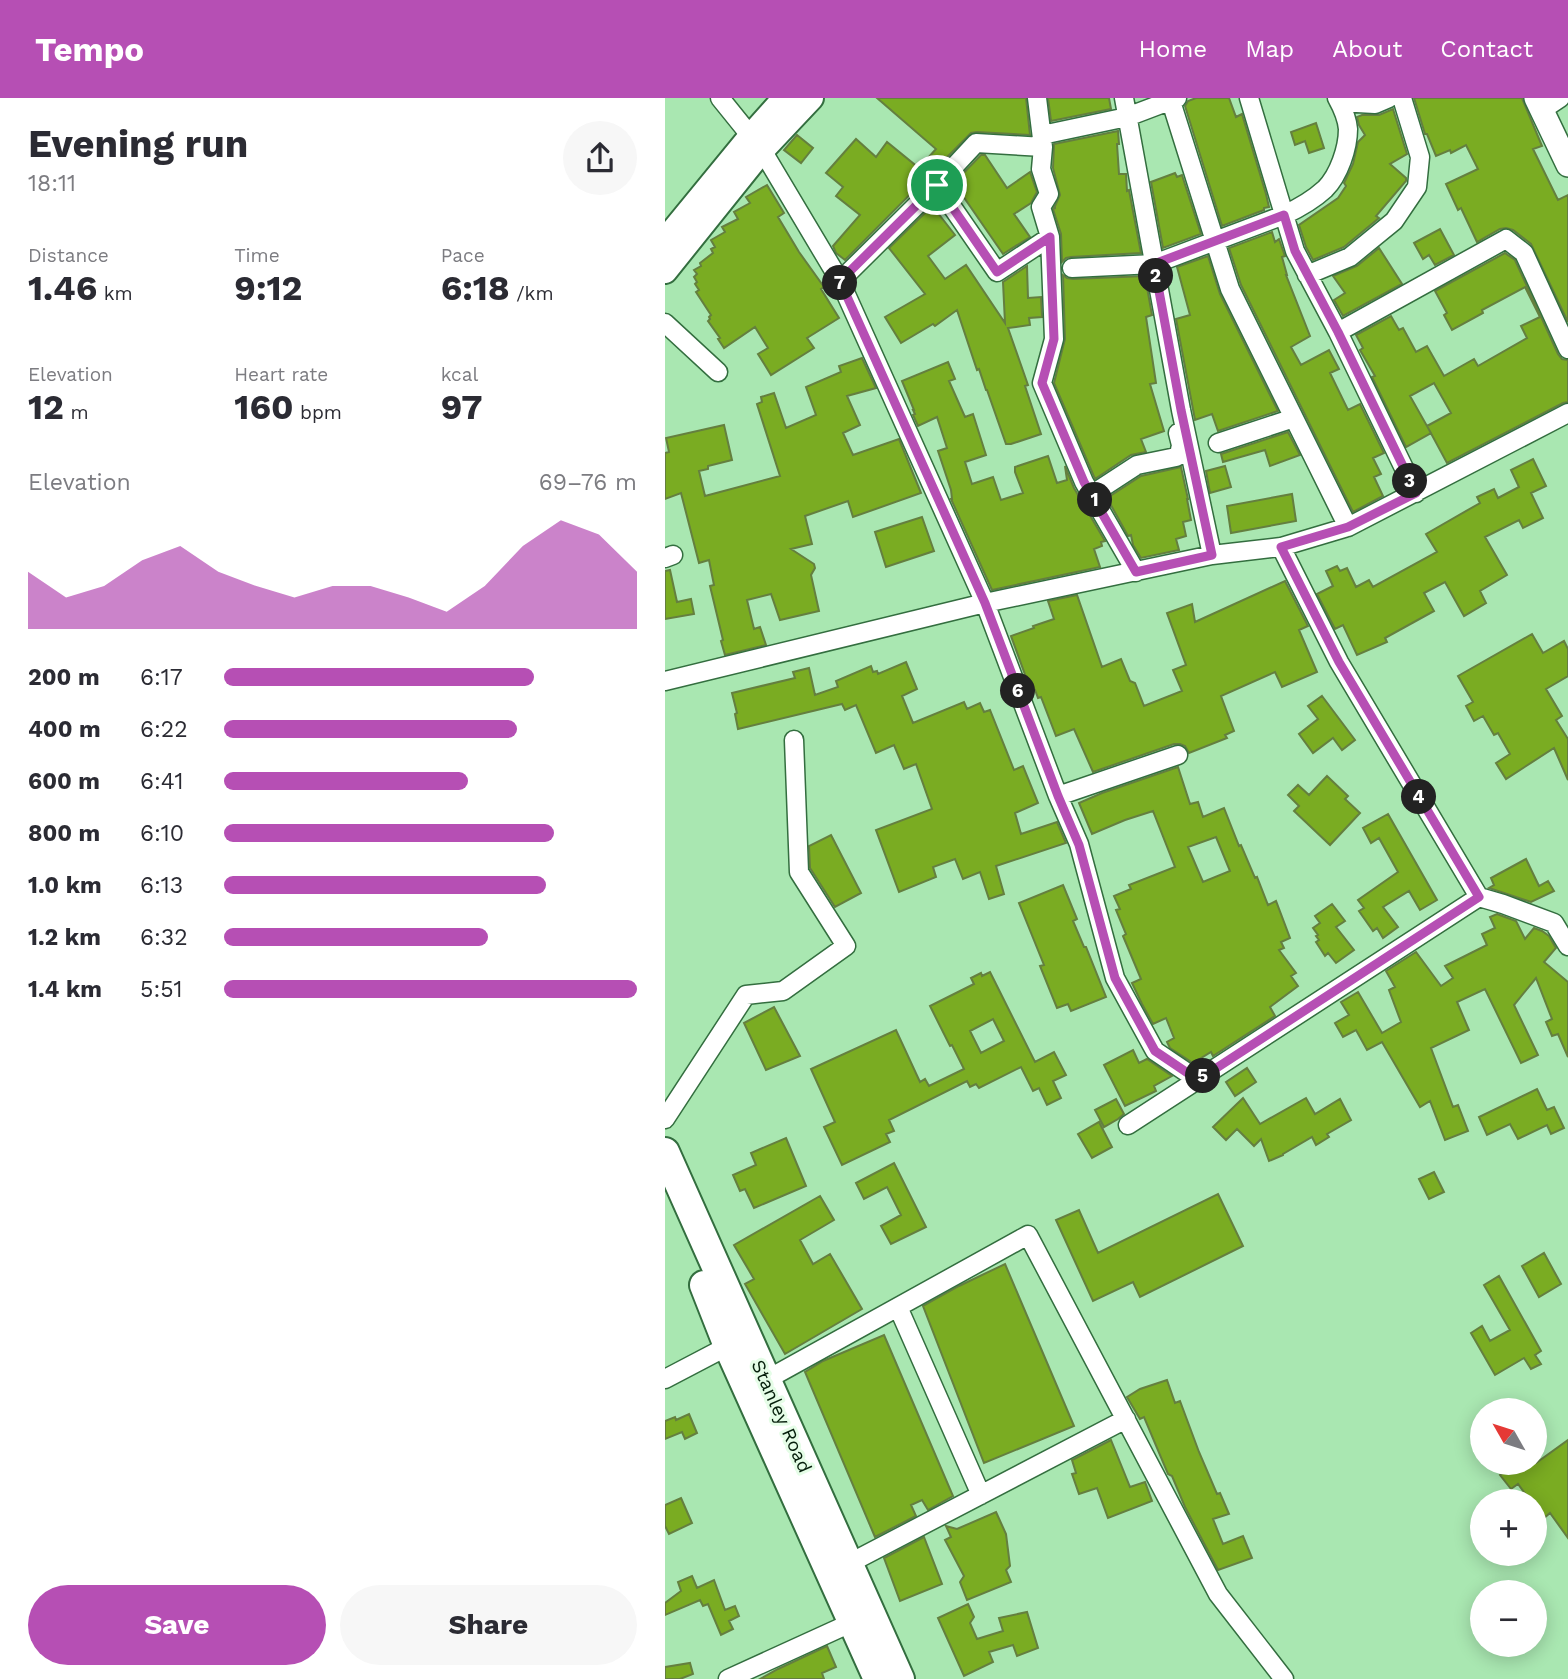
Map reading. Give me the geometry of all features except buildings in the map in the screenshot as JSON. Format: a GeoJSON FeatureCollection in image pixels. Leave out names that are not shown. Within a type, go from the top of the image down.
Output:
{"type":"FeatureCollection","features":[{"type":"Feature","properties":{"kind":"main road"},"geometry":{"type":"LineString","coordinates":[[665,271],[785,98]]}},
{"type":"Feature","properties":{"kind":"main road"},"geometry":{"type":"LineString","coordinates":[[665,242],[756,143],[811,98]]}},
{"type":"Feature","properties":{"kind":"main road","name":"Stanley Road"},"geometry":{"type":"LineString","coordinates":[[665,1152],[757,1384],[800,1508],[878,1679]]}},
{"type":"Feature","properties":{"kind":"main road","name":"Stanley Road"},"geometry":{"type":"LineString","coordinates":[[665,1199],[728,1346],[757,1384],[871,1610],[900,1679]]}},
{"type":"Feature","properties":{"kind":"street"},"geometry":{"type":"LineString","coordinates":[[720,98],[756,143],[840,281],[985,603],[1079,845],[1115,978],[1155,1051],[1198,1080]]}},
{"type":"Feature","properties":{"kind":"street"},"geometry":{"type":"LineString","coordinates":[[1037,98],[1042,141],[1041,169],[1049,194],[1041,206],[1050,237],[1054,339],[1042,383],[1084,482],[1136,572]]}},
{"type":"Feature","properties":{"kind":"street"},"geometry":{"type":"LineString","coordinates":[[1124,98],[1181,410],[1212,555]]}},
{"type":"Feature","properties":{"kind":"street"},"geometry":{"type":"LineString","coordinates":[[1249,98],[1295,251],[1338,332],[1416,493]]}},
{"type":"Feature","properties":{"kind":"street"},"geometry":{"type":"LineString","coordinates":[[1072,268],[1154,264],[1284,215],[1318,195],[1337,172],[1348,128],[1338,100],[1375,104],[1389,98]]}},
{"type":"Feature","properties":{"kind":"street"},"geometry":{"type":"LineString","coordinates":[[1307,275],[1350,257],[1394,221],[1417,187],[1420,158],[1402,98]]}},
{"type":"Feature","properties":{"kind":"street"},"geometry":{"type":"LineString","coordinates":[[840,281],[976,143],[1042,141],[1127,117],[1173,99],[1230,289],[1348,527]]}},
{"type":"Feature","properties":{"kind":"street"},"geometry":{"type":"LineString","coordinates":[[1546,102],[1568,165]]}},
{"type":"Feature","properties":{"kind":"street"},"geometry":{"type":"LineString","coordinates":[[937,185],[997,272],[1050,237]]}},
{"type":"Feature","properties":{"kind":"street"},"geometry":{"type":"LineString","coordinates":[[1338,332],[1506,239],[1524,253],[1568,349]]}},
{"type":"Feature","properties":{"kind":"street"},"geometry":{"type":"LineString","coordinates":[[1091,495],[1137,465],[1179,455],[1181,445],[1157,319]]}},
{"type":"Feature","properties":{"kind":"street"},"geometry":{"type":"LineString","coordinates":[[665,323],[719,372]]}},
{"type":"Feature","properties":{"kind":"street"},"geometry":{"type":"LineString","coordinates":[[665,681],[985,603],[1212,555],[1281,547],[1348,527],[1568,413]]}},
{"type":"Feature","properties":{"kind":"street"},"geometry":{"type":"LineString","coordinates":[[1218,443],[1294,418]]}},
{"type":"Feature","properties":{"kind":"street"},"geometry":{"type":"LineString","coordinates":[[1281,547],[1339,662],[1479,897],[1553,923],[1568,946]]}},
{"type":"Feature","properties":{"kind":"street"},"geometry":{"type":"LineString","coordinates":[[665,1119],[746,995],[783,991],[846,946],[799,872],[795,740]]}},
{"type":"Feature","properties":{"kind":"street"},"geometry":{"type":"LineString","coordinates":[[1058,796],[1178,755]]}},
{"type":"Feature","properties":{"kind":"street"},"geometry":{"type":"LineString","coordinates":[[1128,1125],[1479,897]]}},
{"type":"Feature","properties":{"kind":"street"},"geometry":{"type":"LineString","coordinates":[[757,1384],[1028,1235],[1218,1594],[1284,1679]]}},
{"type":"Feature","properties":{"kind":"street"},"geometry":{"type":"LineString","coordinates":[[898,1307],[981,1495]]}},
{"type":"Feature","properties":{"kind":"street"},"geometry":{"type":"LineString","coordinates":[[665,1379],[728,1346]]}},
{"type":"Feature","properties":{"kind":"street"},"geometry":{"type":"LineString","coordinates":[[848,1564],[1126,1419]]}},
{"type":"Feature","properties":{"kind":"street"},"geometry":{"type":"LineString","coordinates":[[728,1679],[853,1622]]}},
{"type":"Feature","properties":{"kind":"route"},"geometry":{"type":"LineString","coordinates":[[937,185],[997,272],[1050,237],[1054,339],[1042,383],[1084,482],[1136,572],[1212,555],[1154,264],[1284,215],[1295,251],[1338,332],[1416,493],[1348,527],[1281,547],[1339,662],[1479,897],[1198,1080],[1155,1051],[1115,978],[1079,845],[985,603],[840,281],[937,185]]}}]}
